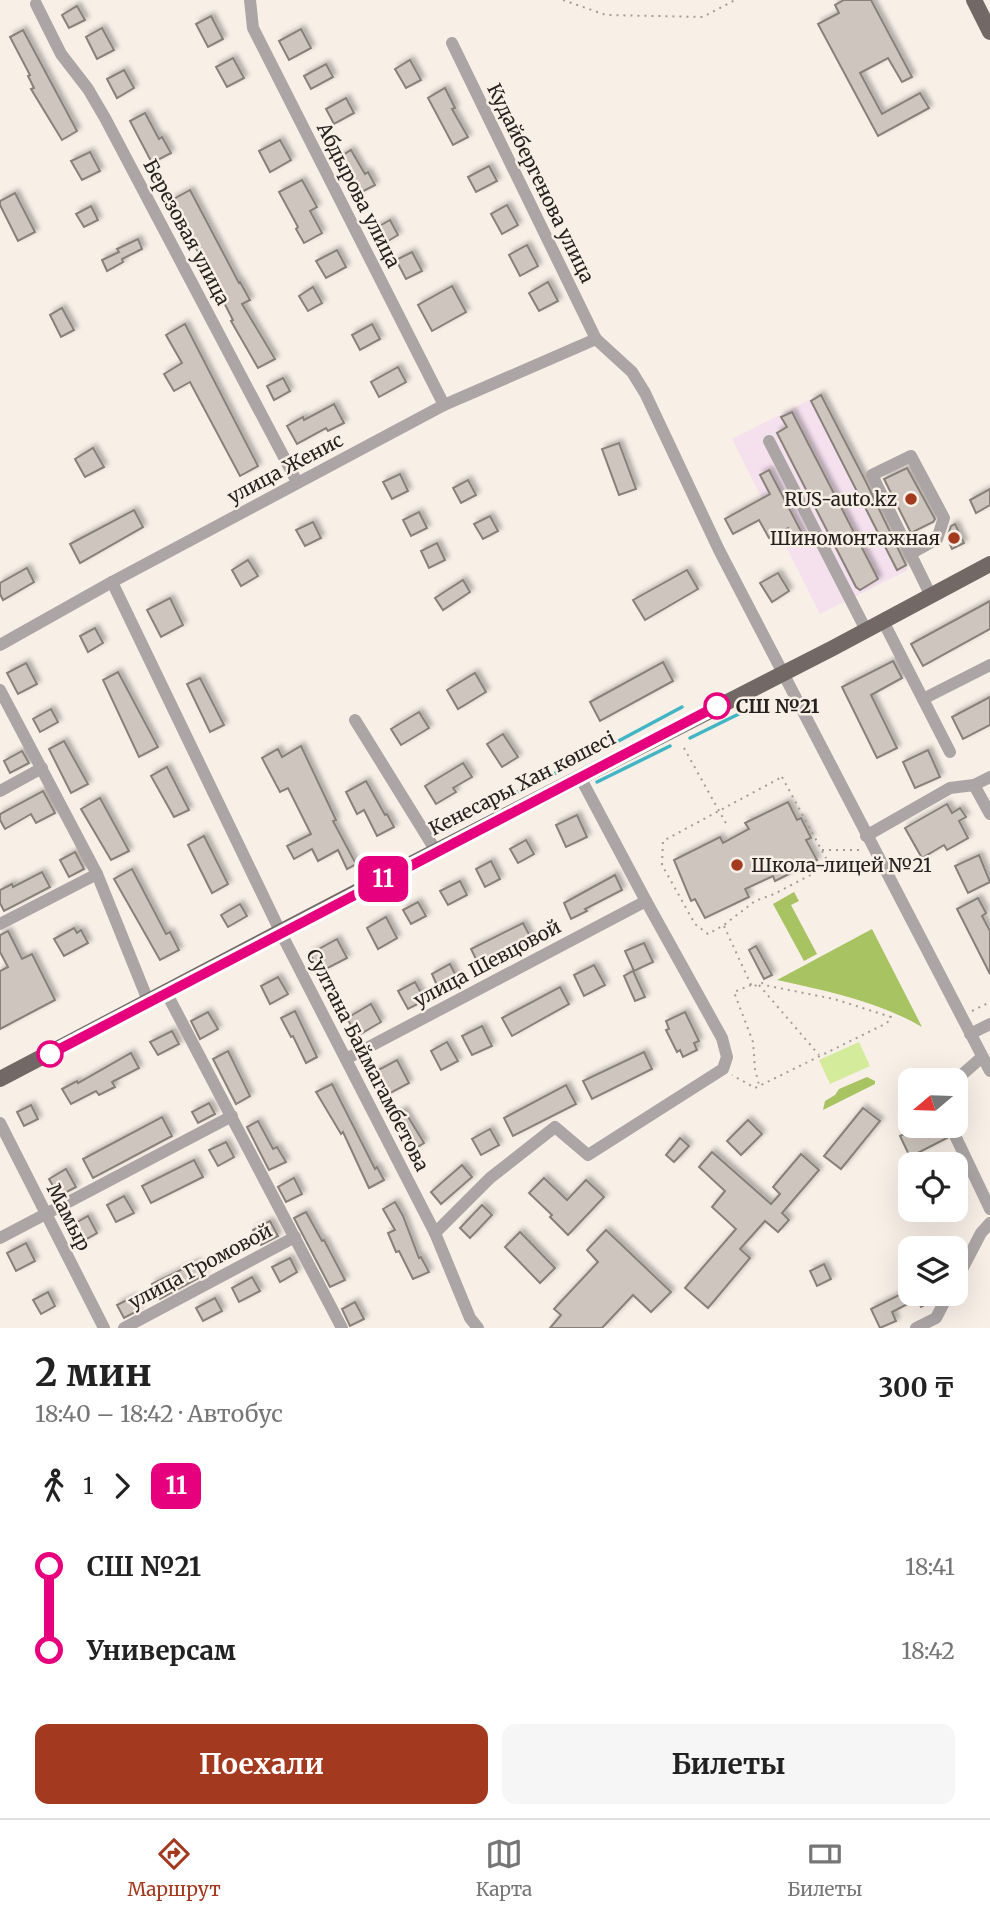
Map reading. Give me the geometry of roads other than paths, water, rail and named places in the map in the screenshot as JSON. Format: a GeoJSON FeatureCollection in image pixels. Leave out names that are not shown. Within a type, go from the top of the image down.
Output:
{"type":"FeatureCollection","features":[{"type":"Feature","properties":{"kind":"main road"},"geometry":{"type":"LineString","coordinates":[[974,0],[990,32]]}},
{"type":"Feature","properties":{"kind":"main road","name":"Кенесары Хан көшесі"},"geometry":{"type":"LineString","coordinates":[[0,1079],[990,564]]}},
{"type":"Feature","properties":{"kind":"street","name":"Абдырова улица"},"geometry":{"type":"LineString","coordinates":[[250,0],[253,28],[444,405]]}},
{"type":"Feature","properties":{"kind":"street","name":"Березовая улица"},"geometry":{"type":"LineString","coordinates":[[36,4],[61,54],[88,89],[105,118],[297,482]]}},
{"type":"Feature","properties":{"kind":"street","name":"Кудайбергенова улица"},"geometry":{"type":"LineString","coordinates":[[452,43],[596,339]]}},
{"type":"Feature","properties":{"kind":"street","name":"улица Женис"},"geometry":{"type":"LineString","coordinates":[[0,645],[297,482],[444,405],[596,339]]}},
{"type":"Feature","properties":{"kind":"street"},"geometry":{"type":"LineString","coordinates":[[596,339],[632,372],[645,393],[719,550],[990,1071]]}},
{"type":"Feature","properties":{"kind":"street"},"geometry":{"type":"LineString","coordinates":[[769,441],[866,630]]}},
{"type":"Feature","properties":{"kind":"street"},"geometry":{"type":"LineString","coordinates":[[910,554],[937,539],[944,518],[911,456],[872,475],[910,554],[931,596]]}},
{"type":"Feature","properties":{"kind":"street","name":"Султана Баймагамбетова"},"geometry":{"type":"LineString","coordinates":[[112,582],[281,933],[435,1233],[470,1318],[478,1328]]}},
{"type":"Feature","properties":{"kind":"street"},"geometry":{"type":"LineString","coordinates":[[883,621],[950,752]]}},
{"type":"Feature","properties":{"kind":"street"},"geometry":{"type":"LineString","coordinates":[[923,699],[990,665]]}},
{"type":"Feature","properties":{"kind":"street"},"geometry":{"type":"LineString","coordinates":[[0,690],[97,874],[149,1003]]}},
{"type":"Feature","properties":{"kind":"street"},"geometry":{"type":"LineString","coordinates":[[355,720],[436,851]]}},
{"type":"Feature","properties":{"kind":"street"},"geometry":{"type":"LineString","coordinates":[[0,791],[42,768]]}},
{"type":"Feature","properties":{"kind":"street"},"geometry":{"type":"LineString","coordinates":[[435,1233],[490,1178],[555,1127],[588,1155],[723,1069],[727,1057],[722,1038],[580,777]]}},
{"type":"Feature","properties":{"kind":"street"},"geometry":{"type":"LineString","coordinates":[[866,836],[950,788],[974,785],[990,778]]}},
{"type":"Feature","properties":{"kind":"street"},"geometry":{"type":"LineString","coordinates":[[974,785],[990,814]]}},
{"type":"Feature","properties":{"kind":"street"},"geometry":{"type":"LineString","coordinates":[[0,924],[97,874]]}},
{"type":"Feature","properties":{"kind":"street","name":"улица Шевцовой"},"geometry":{"type":"LineString","coordinates":[[345,1059],[646,901]]}},
{"type":"Feature","properties":{"kind":"street"},"geometry":{"type":"LineString","coordinates":[[167,993],[342,1328]]}},
{"type":"Feature","properties":{"kind":"street"},"geometry":{"type":"LineString","coordinates":[[970,1034],[990,1024]]}},
{"type":"Feature","properties":{"kind":"street"},"geometry":{"type":"LineString","coordinates":[[968,1069],[982,1056]]}},
{"type":"Feature","properties":{"kind":"street"},"geometry":{"type":"LineString","coordinates":[[0,1238],[232,1116]]}},
{"type":"Feature","properties":{"kind":"street","name":"Мамыр"},"geometry":{"type":"LineString","coordinates":[[0,1123],[104,1328]]}},
{"type":"Feature","properties":{"kind":"street"},"geometry":{"type":"LineString","coordinates":[[956,1138],[990,1209]]}},
{"type":"Feature","properties":{"kind":"street"},"geometry":{"type":"LineString","coordinates":[[968,1258],[990,1223]]}},
{"type":"Feature","properties":{"kind":"street","name":"улица Громовой"},"geometry":{"type":"LineString","coordinates":[[124,1328],[295,1237]]}},
{"type":"Feature","properties":{"kind":"street"},"geometry":{"type":"LineString","coordinates":[[916,1328],[936,1318],[942,1306]]}},
{"type":"Feature","properties":{"kind":"waterway"},"geometry":{"type":"LineString","coordinates":[[690,738],[757,705]]}},
{"type":"Feature","properties":{"kind":"waterway"},"geometry":{"type":"LineString","coordinates":[[611,745],[682,707]]}},
{"type":"Feature","properties":{"kind":"waterway"},"geometry":{"type":"LineString","coordinates":[[597,782],[670,746]]}},
{"type":"Feature","properties":{"kind":"waterway"},"geometry":{"type":"LineString","coordinates":[[504,799],[591,755]]}},
{"type":"Feature","properties":{"kind":"place","name":"RUS-auto.kz"},"geometry":{"type":"Point","coordinates":[911,499]}},
{"type":"Feature","properties":{"kind":"place","name":"Шиномонтажная"},"geometry":{"type":"Point","coordinates":[954,538]}},
{"type":"Feature","properties":{"kind":"place","name":"СШ №21"},"geometry":{"type":"Point","coordinates":[717,706]}},
{"type":"Feature","properties":{"kind":"place","name":"Школа-лицей №21"},"geometry":{"type":"Point","coordinates":[737,865]}}]}
